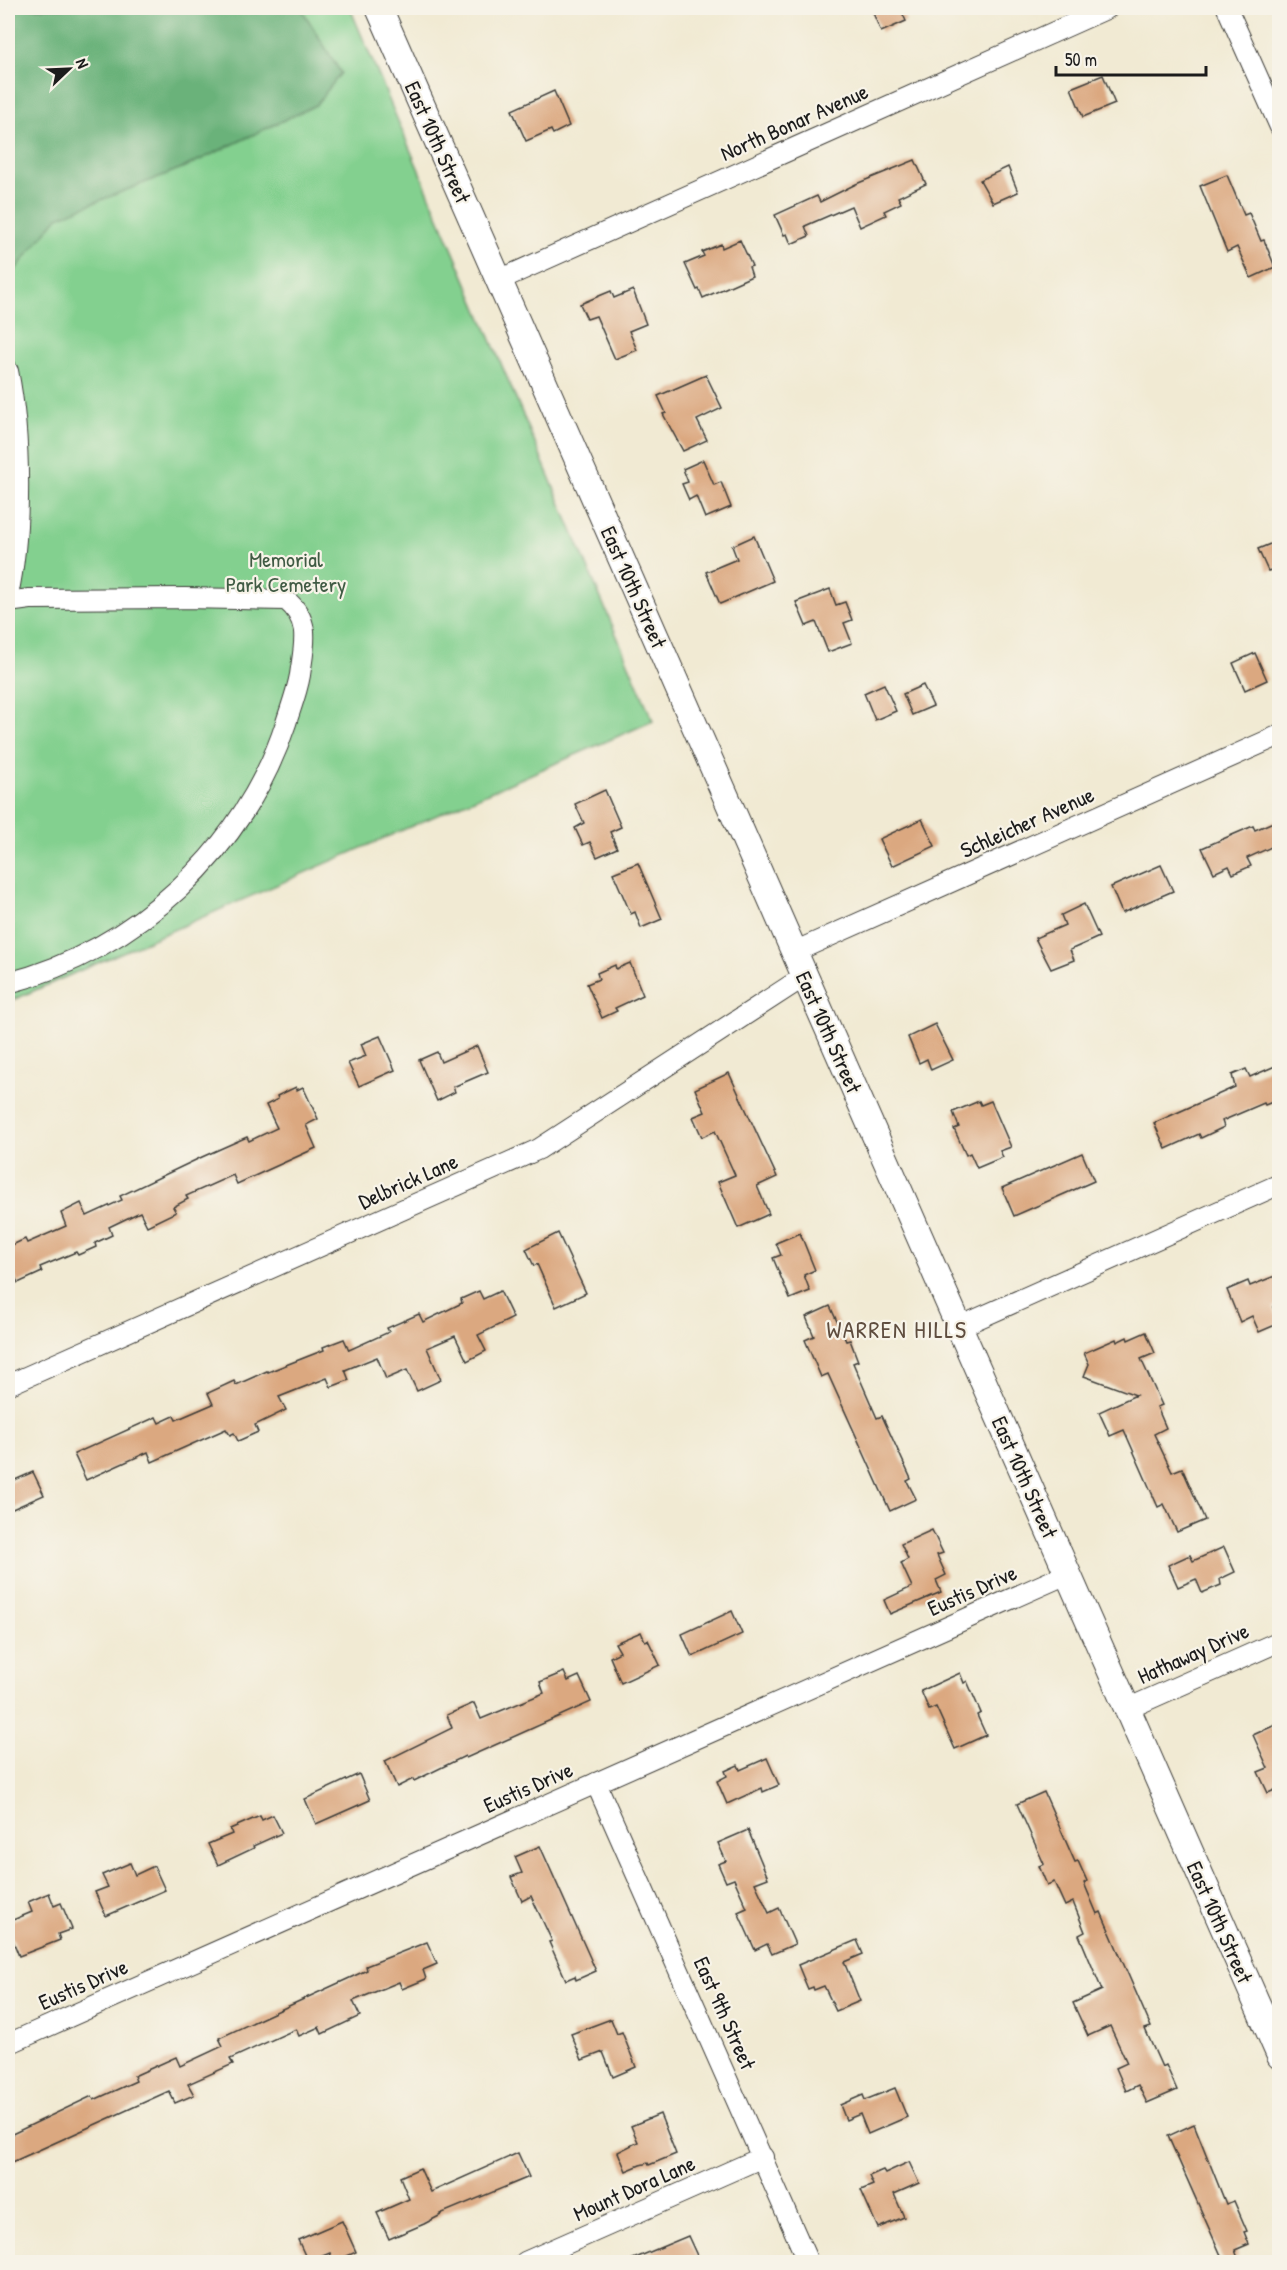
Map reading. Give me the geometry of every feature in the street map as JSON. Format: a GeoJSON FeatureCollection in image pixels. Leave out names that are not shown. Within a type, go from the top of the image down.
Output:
{"type":"FeatureCollection","features":[{"type":"Feature","properties":{"kind":"main road","name":"East 10th Street"},"geometry":{"type":"LineString","coordinates":[[379,8],[1280,2056]]}},
{"type":"Feature","properties":{"kind":"street","name":"North Bonar Avenue"},"geometry":{"type":"LineString","coordinates":[[499,280],[1108,8]]}},
{"type":"Feature","properties":{"kind":"street"},"geometry":{"type":"LineString","coordinates":[[1227,8],[1280,127]]}},
{"type":"Feature","properties":{"kind":"street"},"geometry":{"type":"LineString","coordinates":[[8,371],[13,398],[18,482],[12,574],[8,595]]}},
{"type":"Feature","properties":{"kind":"street"},"geometry":{"type":"LineString","coordinates":[[8,602],[30,599],[286,600],[297,609],[303,622],[305,640],[298,686],[277,750],[250,803],[218,848],[175,894],[125,932],[68,961],[8,983]]}},
{"type":"Feature","properties":{"kind":"street","name":"Schleicher Avenue"},"geometry":{"type":"LineString","coordinates":[[794,952],[1280,735]]}},
{"type":"Feature","properties":{"kind":"street","name":"Delbrick Lane"},"geometry":{"type":"LineString","coordinates":[[8,1385],[539,1149],[805,976]]}},
{"type":"Feature","properties":{"kind":"street"},"geometry":{"type":"LineString","coordinates":[[959,1327],[1280,1184]]}},
{"type":"Feature","properties":{"kind":"street","name":"Eustis Drive"},"geometry":{"type":"LineString","coordinates":[[8,2044],[1068,1574]]}},
{"type":"Feature","properties":{"kind":"street","name":"Hathaway Drive"},"geometry":{"type":"LineString","coordinates":[[1127,1709],[1280,1641]]}},
{"type":"Feature","properties":{"kind":"street","name":"East 9th Street"},"geometry":{"type":"LineString","coordinates":[[596,1783],[808,2262]]}},
{"type":"Feature","properties":{"kind":"street","name":"Mount Dora Lane"},"geometry":{"type":"LineString","coordinates":[[525,2262],[763,2157]]}},
{"type":"Feature","properties":{"kind":"green space","name":"Memorial Park Cemetery"},"geometry":{"type":"Polygon","coordinates":[[[8,8],[350,8],[653,721],[8,1002],[8,8]]]}},
{"type":"Feature","properties":{"kind":"green space"},"geometry":{"type":"Polygon","coordinates":[[[8,8],[301,8],[341,73],[316,105],[187,166],[58,217],[8,279],[8,8]]]}},
{"type":"Feature","properties":{"kind":"building"},"geometry":{"type":"Polygon","coordinates":[[[871,8],[900,8],[906,21],[881,32],[871,8]]]}},
{"type":"Feature","properties":{"kind":"building"},"geometry":{"type":"Polygon","coordinates":[[[1103,75],[1115,104],[1083,117],[1071,88],[1103,75]]]}},
{"type":"Feature","properties":{"kind":"building"},"geometry":{"type":"Polygon","coordinates":[[[554,91],[569,126],[553,134],[551,130],[526,141],[512,110],[554,91]]]}},
{"type":"Feature","properties":{"kind":"building"},"geometry":{"type":"Polygon","coordinates":[[[915,160],[926,184],[898,197],[901,203],[884,211],[886,215],[860,227],[851,206],[805,226],[809,236],[791,244],[787,234],[784,235],[775,215],[817,196],[820,202],[856,184],[915,160]]]}},
{"type":"Feature","properties":{"kind":"building"},"geometry":{"type":"Polygon","coordinates":[[[1008,167],[1018,192],[993,203],[980,180],[1008,167]]]}},
{"type":"Feature","properties":{"kind":"building"},"geometry":{"type":"Polygon","coordinates":[[[1227,175],[1244,215],[1249,213],[1261,241],[1264,240],[1275,267],[1251,278],[1237,247],[1227,252],[1200,186],[1227,175]]]}},
{"type":"Feature","properties":{"kind":"building"},"geometry":{"type":"Polygon","coordinates":[[[740,240],[752,266],[749,267],[752,276],[703,298],[685,264],[704,256],[702,252],[721,244],[722,248],[740,240]]]}},
{"type":"Feature","properties":{"kind":"building"},"geometry":{"type":"Polygon","coordinates":[[[633,290],[646,324],[629,331],[637,350],[615,359],[596,316],[587,319],[580,304],[611,291],[614,298],[633,290]]]}},
{"type":"Feature","properties":{"kind":"building"},"geometry":{"type":"Polygon","coordinates":[[[706,375],[722,408],[697,420],[707,440],[683,451],[663,414],[666,413],[658,396],[706,375]]]}},
{"type":"Feature","properties":{"kind":"building"},"geometry":{"type":"Polygon","coordinates":[[[703,460],[714,485],[721,482],[731,507],[705,518],[696,496],[689,500],[682,484],[688,482],[683,469],[703,460]]]}},
{"type":"Feature","properties":{"kind":"building"},"geometry":{"type":"Polygon","coordinates":[[[754,536],[773,581],[720,604],[706,572],[737,559],[732,546],[754,536]]]}},
{"type":"Feature","properties":{"kind":"building"},"geometry":{"type":"Polygon","coordinates":[[[1280,540],[1280,567],[1268,571],[1258,549],[1280,540]]]}},
{"type":"Feature","properties":{"kind":"building"},"geometry":{"type":"Polygon","coordinates":[[[830,589],[836,605],[845,602],[852,620],[844,623],[852,643],[828,652],[816,622],[806,626],[796,602],[830,589]]]}},
{"type":"Feature","properties":{"kind":"building"},"geometry":{"type":"Polygon","coordinates":[[[1255,653],[1267,680],[1245,690],[1233,663],[1255,653]]]}},
{"type":"Feature","properties":{"kind":"building"},"geometry":{"type":"Polygon","coordinates":[[[884,684],[896,711],[875,720],[864,693],[884,684]]]}},
{"type":"Feature","properties":{"kind":"building"},"geometry":{"type":"Polygon","coordinates":[[[923,685],[933,706],[912,715],[903,694],[923,685]]]}},
{"type":"Feature","properties":{"kind":"building"},"geometry":{"type":"Polygon","coordinates":[[[605,790],[621,827],[610,832],[617,848],[597,857],[590,842],[583,845],[575,828],[584,823],[575,804],[605,790]]]}},
{"type":"Feature","properties":{"kind":"building"},"geometry":{"type":"Polygon","coordinates":[[[922,819],[935,846],[892,866],[879,839],[922,819]]]}},
{"type":"Feature","properties":{"kind":"building"},"geometry":{"type":"Polygon","coordinates":[[[1280,819],[1280,843],[1247,858],[1251,866],[1233,874],[1229,866],[1214,873],[1202,848],[1253,826],[1255,830],[1280,819]]]}},
{"type":"Feature","properties":{"kind":"building"},"geometry":{"type":"Polygon","coordinates":[[[638,863],[662,919],[641,928],[635,912],[631,914],[613,873],[638,863]]]}},
{"type":"Feature","properties":{"kind":"building"},"geometry":{"type":"Polygon","coordinates":[[[1161,865],[1173,891],[1122,913],[1111,887],[1161,865]]]}},
{"type":"Feature","properties":{"kind":"building"},"geometry":{"type":"Polygon","coordinates":[[[1084,904],[1099,937],[1070,950],[1074,960],[1051,969],[1035,938],[1065,925],[1061,915],[1084,904]]]}},
{"type":"Feature","properties":{"kind":"building"},"geometry":{"type":"Polygon","coordinates":[[[630,963],[643,995],[615,1008],[617,1011],[602,1018],[587,984],[599,979],[597,973],[615,965],[616,969],[630,963]]]}},
{"type":"Feature","properties":{"kind":"building"},"geometry":{"type":"Polygon","coordinates":[[[935,1024],[953,1060],[931,1070],[927,1059],[919,1063],[908,1037],[935,1024]]]}},
{"type":"Feature","properties":{"kind":"building"},"geometry":{"type":"Polygon","coordinates":[[[380,1036],[395,1070],[359,1086],[348,1063],[366,1056],[361,1044],[380,1036]]]}},
{"type":"Feature","properties":{"kind":"building"},"geometry":{"type":"Polygon","coordinates":[[[477,1046],[488,1072],[453,1087],[455,1092],[437,1101],[419,1060],[437,1052],[441,1062],[477,1046]]]}},
{"type":"Feature","properties":{"kind":"building"},"geometry":{"type":"Polygon","coordinates":[[[1280,1064],[1280,1099],[1265,1105],[1264,1103],[1222,1121],[1224,1127],[1201,1138],[1199,1134],[1166,1149],[1154,1123],[1235,1087],[1232,1075],[1246,1069],[1250,1077],[1280,1064]]]}},
{"type":"Feature","properties":{"kind":"building"},"geometry":{"type":"Polygon","coordinates":[[[729,1073],[777,1177],[757,1186],[769,1214],[738,1228],[718,1182],[735,1175],[715,1131],[702,1137],[693,1117],[705,1112],[695,1089],[729,1073]]]}},
{"type":"Feature","properties":{"kind":"building"},"geometry":{"type":"Polygon","coordinates":[[[296,1087],[297,1090],[303,1087],[318,1119],[306,1125],[316,1148],[237,1184],[233,1175],[186,1196],[188,1199],[173,1207],[176,1212],[147,1226],[140,1212],[109,1227],[112,1235],[95,1243],[96,1247],[78,1255],[76,1252],[40,1267],[42,1272],[18,1283],[13,1273],[8,1276],[8,1247],[25,1239],[27,1243],[66,1226],[61,1213],[81,1203],[87,1216],[122,1200],[120,1196],[202,1157],[247,1137],[249,1141],[277,1128],[266,1105],[278,1099],[277,1096],[296,1087]]]}},
{"type":"Feature","properties":{"kind":"building"},"geometry":{"type":"Polygon","coordinates":[[[979,1101],[981,1105],[991,1101],[1011,1147],[1000,1151],[1003,1157],[977,1168],[970,1153],[966,1155],[954,1129],[959,1127],[953,1112],[979,1101]]]}},
{"type":"Feature","properties":{"kind":"building"},"geometry":{"type":"Polygon","coordinates":[[[1082,1153],[1094,1181],[1014,1216],[1002,1188],[1082,1153]]]}},
{"type":"Feature","properties":{"kind":"building"},"geometry":{"type":"Polygon","coordinates":[[[558,1233],[586,1293],[556,1307],[537,1264],[534,1266],[526,1249],[558,1233]]]}},
{"type":"Feature","properties":{"kind":"building"},"geometry":{"type":"Polygon","coordinates":[[[800,1233],[815,1270],[804,1275],[810,1291],[790,1299],[773,1258],[781,1255],[776,1243],[800,1233]]]}},
{"type":"Feature","properties":{"kind":"building"},"geometry":{"type":"Polygon","coordinates":[[[1280,1274],[1280,1304],[1273,1307],[1280,1323],[1259,1332],[1252,1316],[1240,1322],[1227,1290],[1248,1281],[1250,1286],[1280,1274]]]}},
{"type":"Feature","properties":{"kind":"building"},"geometry":{"type":"Polygon","coordinates":[[[479,1291],[483,1299],[500,1291],[513,1318],[478,1335],[486,1351],[467,1361],[455,1336],[427,1348],[441,1380],[417,1391],[407,1370],[386,1379],[377,1357],[345,1370],[349,1380],[331,1387],[327,1378],[279,1397],[286,1410],[255,1425],[258,1432],[238,1441],[234,1433],[230,1435],[226,1429],[152,1462],[148,1452],[86,1480],[74,1454],[156,1417],[159,1423],[174,1416],[176,1420],[213,1404],[208,1393],[234,1381],[236,1385],[324,1350],[323,1347],[344,1339],[349,1350],[389,1332],[387,1328],[419,1314],[423,1322],[462,1303],[461,1299],[479,1291]]]}},
{"type":"Feature","properties":{"kind":"building"},"geometry":{"type":"Polygon","coordinates":[[[830,1306],[846,1341],[850,1340],[858,1361],[853,1363],[877,1418],[882,1416],[911,1479],[907,1481],[916,1499],[890,1511],[828,1374],[821,1377],[805,1340],[814,1336],[806,1317],[830,1306]]]}},
{"type":"Feature","properties":{"kind":"building"},"geometry":{"type":"Polygon","coordinates":[[[1146,1332],[1155,1353],[1141,1359],[1162,1405],[1157,1407],[1166,1428],[1154,1434],[1172,1472],[1182,1468],[1205,1520],[1177,1532],[1164,1504],[1158,1507],[1124,1430],[1110,1436],[1099,1412],[1136,1395],[1084,1376],[1089,1364],[1084,1353],[1116,1339],[1117,1342],[1127,1337],[1128,1340],[1146,1332]]]}},
{"type":"Feature","properties":{"kind":"building"},"geometry":{"type":"Polygon","coordinates":[[[33,1472],[44,1495],[8,1511],[8,1483],[33,1472]]]}},
{"type":"Feature","properties":{"kind":"building"},"geometry":{"type":"Polygon","coordinates":[[[932,1530],[943,1553],[937,1555],[946,1575],[936,1580],[941,1592],[890,1614],[884,1600],[912,1587],[901,1563],[908,1559],[901,1544],[932,1530]]]}},
{"type":"Feature","properties":{"kind":"building"},"geometry":{"type":"Polygon","coordinates":[[[1224,1547],[1235,1572],[1220,1579],[1221,1585],[1202,1593],[1196,1579],[1178,1587],[1168,1565],[1190,1555],[1193,1561],[1224,1547]]]}},
{"type":"Feature","properties":{"kind":"building"},"geometry":{"type":"Polygon","coordinates":[[[732,1611],[742,1634],[692,1657],[682,1634],[732,1611]]]}},
{"type":"Feature","properties":{"kind":"building"},"geometry":{"type":"Polygon","coordinates":[[[641,1632],[645,1641],[648,1640],[660,1665],[621,1683],[610,1657],[620,1652],[615,1643],[641,1632]]]}},
{"type":"Feature","properties":{"kind":"building"},"geometry":{"type":"Polygon","coordinates":[[[564,1672],[568,1681],[579,1676],[591,1702],[397,1787],[385,1761],[452,1728],[447,1715],[474,1703],[481,1719],[544,1693],[540,1682],[564,1672]]]}},
{"type":"Feature","properties":{"kind":"building"},"geometry":{"type":"Polygon","coordinates":[[[960,1673],[964,1683],[967,1681],[981,1713],[977,1715],[986,1735],[955,1749],[936,1707],[929,1710],[921,1691],[960,1673]]]}},
{"type":"Feature","properties":{"kind":"building"},"geometry":{"type":"Polygon","coordinates":[[[1280,1723],[1279,1794],[1277,1789],[1268,1793],[1258,1772],[1268,1768],[1253,1735],[1280,1723]]]}},
{"type":"Feature","properties":{"kind":"building"},"geometry":{"type":"Polygon","coordinates":[[[767,1758],[779,1785],[763,1792],[762,1788],[727,1804],[717,1781],[727,1776],[725,1771],[738,1765],[740,1770],[767,1758]]]}},
{"type":"Feature","properties":{"kind":"building"},"geometry":{"type":"Polygon","coordinates":[[[359,1774],[370,1800],[316,1824],[305,1799],[359,1774]]]}},
{"type":"Feature","properties":{"kind":"building"},"geometry":{"type":"Polygon","coordinates":[[[1044,1792],[1075,1862],[1078,1861],[1097,1914],[1101,1912],[1151,2027],[1145,2029],[1162,2067],[1166,2065],[1177,2090],[1147,2103],[1138,2085],[1126,2091],[1116,2068],[1127,2063],[1110,2026],[1088,2036],[1073,2003],[1102,1990],[1079,1935],[1085,1932],[1073,1902],[1065,1906],[1054,1882],[1047,1885],[1039,1866],[1044,1864],[1017,1804],[1044,1792]]]}},
{"type":"Feature","properties":{"kind":"building"},"geometry":{"type":"Polygon","coordinates":[[[273,1815],[282,1833],[218,1865],[208,1844],[232,1834],[230,1829],[260,1816],[262,1820],[273,1815]]]}},
{"type":"Feature","properties":{"kind":"building"},"geometry":{"type":"Polygon","coordinates":[[[748,1830],[768,1878],[755,1883],[769,1913],[779,1908],[795,1944],[772,1954],[767,1944],[755,1950],[738,1912],[747,1908],[734,1879],[726,1882],[718,1864],[726,1861],[718,1843],[748,1830]]]}},
{"type":"Feature","properties":{"kind":"building"},"geometry":{"type":"Polygon","coordinates":[[[540,1846],[596,1971],[576,1980],[575,1976],[566,1980],[549,1942],[552,1941],[531,1896],[522,1901],[511,1877],[522,1873],[515,1857],[540,1846]]]}},
{"type":"Feature","properties":{"kind":"building"},"geometry":{"type":"Polygon","coordinates":[[[130,1863],[135,1875],[154,1866],[165,1890],[106,1916],[95,1892],[108,1887],[102,1875],[130,1863]]]}},
{"type":"Feature","properties":{"kind":"building"},"geometry":{"type":"Polygon","coordinates":[[[49,1893],[54,1906],[61,1903],[72,1929],[58,1934],[60,1940],[19,1956],[8,1928],[8,1922],[32,1912],[28,1902],[49,1893]]]}},
{"type":"Feature","properties":{"kind":"building"},"geometry":{"type":"Polygon","coordinates":[[[857,1940],[863,1954],[844,1962],[860,2001],[836,2011],[824,1986],[814,1990],[813,1987],[808,1989],[798,1965],[857,1940]]]}},
{"type":"Feature","properties":{"kind":"building"},"geometry":{"type":"Polygon","coordinates":[[[427,1942],[437,1964],[423,1970],[426,1979],[402,1989],[399,1982],[353,2001],[360,2016],[322,2034],[319,2027],[299,2036],[296,2029],[230,2059],[233,2064],[188,2084],[194,2095],[175,2103],[169,2091],[8,2164],[8,2136],[92,2096],[94,2100],[136,2081],[134,2076],[176,2057],[180,2066],[223,2046],[219,2038],[367,1970],[366,1966],[427,1942]]]}},
{"type":"Feature","properties":{"kind":"building"},"geometry":{"type":"Polygon","coordinates":[[[611,2019],[617,2034],[622,2032],[636,2067],[613,2077],[603,2052],[582,2060],[571,2034],[611,2019]]]}},
{"type":"Feature","properties":{"kind":"building"},"geometry":{"type":"Polygon","coordinates":[[[895,2088],[907,2117],[868,2134],[860,2114],[846,2120],[840,2105],[863,2095],[865,2100],[895,2088]]]}},
{"type":"Feature","properties":{"kind":"building"},"geometry":{"type":"Polygon","coordinates":[[[660,2114],[676,2154],[626,2171],[618,2152],[638,2142],[631,2126],[660,2114]]]}},
{"type":"Feature","properties":{"kind":"building"},"geometry":{"type":"Polygon","coordinates":[[[1194,2124],[1226,2204],[1234,2201],[1247,2231],[1244,2232],[1249,2244],[1235,2250],[1238,2258],[1228,2262],[1224,2262],[1168,2136],[1194,2124]]]}},
{"type":"Feature","properties":{"kind":"building"},"geometry":{"type":"Polygon","coordinates":[[[518,2153],[529,2177],[440,2214],[424,2224],[389,2239],[377,2213],[409,2199],[400,2177],[420,2168],[431,2192],[518,2153]]]}},
{"type":"Feature","properties":{"kind":"building"},"geometry":{"type":"Polygon","coordinates":[[[909,2162],[919,2183],[894,2194],[904,2217],[878,2228],[861,2190],[873,2185],[869,2176],[883,2170],[885,2173],[909,2162]]]}},
{"type":"Feature","properties":{"kind":"building"},"geometry":{"type":"Polygon","coordinates":[[[342,2221],[356,2252],[334,2262],[330,2253],[308,2262],[298,2240],[342,2221]]]}},
{"type":"Feature","properties":{"kind":"building"},"geometry":{"type":"Polygon","coordinates":[[[688,2236],[700,2262],[626,2262],[688,2236]]]}},
{"type":"Feature","properties":{"kind":"district","name":"WARREN HILLS"},"geometry":{"type":"Point","coordinates":[897,1329]}}]}
